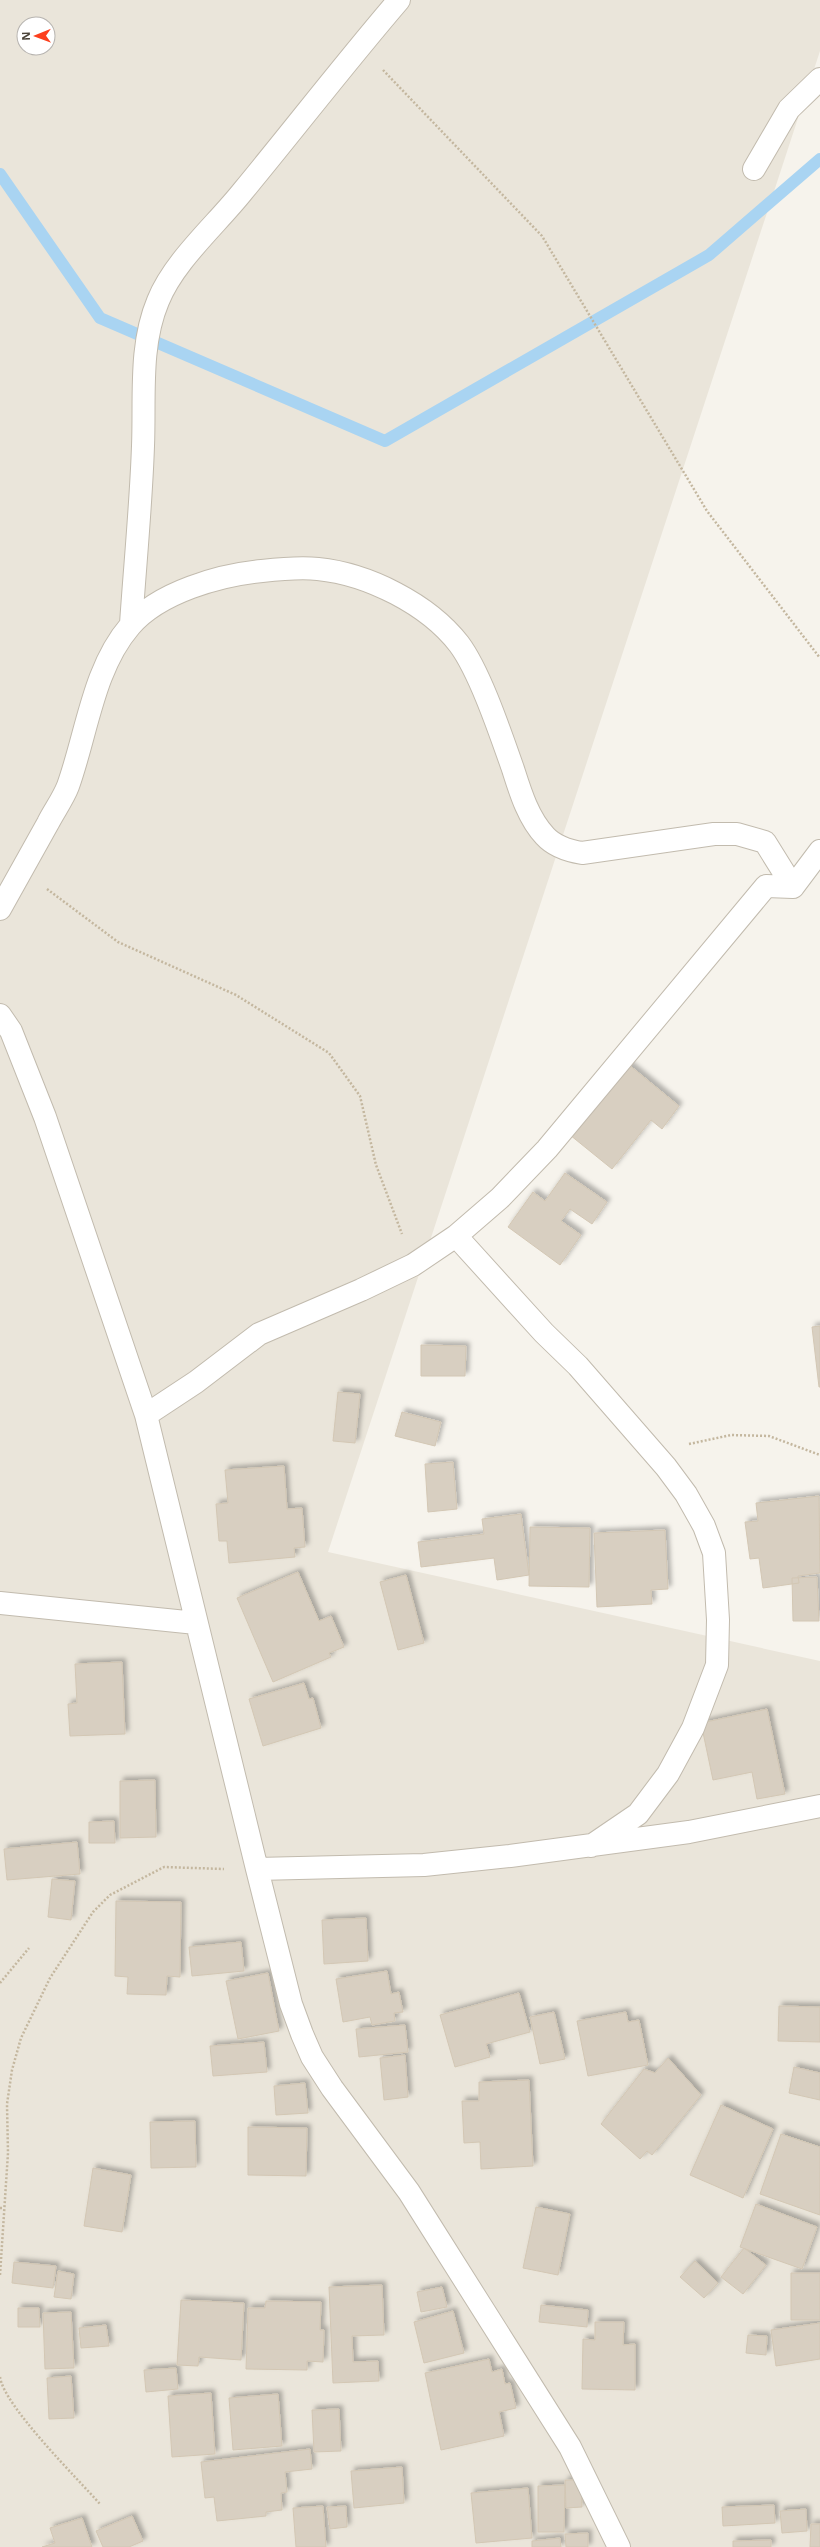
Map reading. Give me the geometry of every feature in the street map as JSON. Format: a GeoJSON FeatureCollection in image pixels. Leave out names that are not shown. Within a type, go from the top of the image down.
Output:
{"type":"FeatureCollection","features":[{"type":"Feature","properties":{"kind":"street"},"geometry":{"type":"LineString","coordinates":[[131,624],[143,447],[147,338],[158,301],[167,284],[191,252],[243,191],[399,0]]}},
{"type":"Feature","properties":{"kind":"street"},"geometry":{"type":"LineString","coordinates":[[754,169],[789,109],[820,79]]}},
{"type":"Feature","properties":{"kind":"street"},"geometry":{"type":"LineString","coordinates":[[0,909],[67,787],[104,670],[115,646],[131,624],[149,610],[170,598],[207,581],[234,574],[286,568],[319,569],[367,581],[410,600],[459,644],[478,678],[525,803],[544,835],[551,841],[572,851],[582,853],[708,835],[737,834],[765,842],[793,887]]}},
{"type":"Feature","properties":{"kind":"street"},"geometry":{"type":"LineString","coordinates":[[793,887],[820,851]]}},
{"type":"Feature","properties":{"kind":"street"},"geometry":{"type":"LineString","coordinates":[[0,873],[22,871]]}},
{"type":"Feature","properties":{"kind":"street"},"geometry":{"type":"LineString","coordinates":[[146,1415],[196,1382],[259,1334],[361,1290],[413,1265],[456,1236],[500,1198],[547,1149],[766,886],[793,887]]}},
{"type":"Feature","properties":{"kind":"street"},"geometry":{"type":"LineString","coordinates":[[0,1014],[11,1031],[45,1117],[146,1415],[291,2004],[312,2057],[332,2088],[409,2192],[500,2334],[570,2447],[618,2547]]}},
{"type":"Feature","properties":{"kind":"street"},"geometry":{"type":"LineString","coordinates":[[456,1236],[544,1332],[578,1366],[653,1451],[686,1494],[704,1526],[714,1553],[718,1620],[717,1665],[693,1728],[654,1794],[638,1814],[591,1846]]}},
{"type":"Feature","properties":{"kind":"street"},"geometry":{"type":"LineString","coordinates":[[0,1603],[196,1623]]}},
{"type":"Feature","properties":{"kind":"street"},"geometry":{"type":"LineString","coordinates":[[257,1869],[424,1865],[591,1846],[690,1832],[820,1806]]}},
{"type":"Feature","properties":{"kind":"path"},"geometry":{"type":"LineString","coordinates":[[360,46],[542,236],[707,511],[820,658]]}},
{"type":"Feature","properties":{"kind":"path"},"geometry":{"type":"LineString","coordinates":[[22,871],[118,942],[236,995],[329,1053],[360,1096],[376,1165],[413,1265]]}},
{"type":"Feature","properties":{"kind":"path"},"geometry":{"type":"LineString","coordinates":[[653,1451],[731,1435],[769,1436],[820,1455]]}},
{"type":"Feature","properties":{"kind":"path"},"geometry":{"type":"LineString","coordinates":[[0,2275],[8,2153],[6,2104],[12,2070],[21,2038],[50,1978],[93,1912],[110,1896],[164,1867],[257,1869]]}},
{"type":"Feature","properties":{"kind":"path"},"geometry":{"type":"LineString","coordinates":[[0,1983],[29,1948]]}},
{"type":"Feature","properties":{"kind":"path"},"geometry":{"type":"LineString","coordinates":[[0,2377],[8,2398],[24,2421],[100,2504]]}},
{"type":"Feature","properties":{"kind":"shaded area"},"geometry":{"type":"Polygon","coordinates":[[[0,0],[820,0],[820,51],[328,1552],[820,1661],[820,2547],[0,2547],[0,0]]]}},
{"type":"Feature","properties":{"kind":"building"},"geometry":{"type":"Polygon","coordinates":[[[628,1064],[679,1106],[662,1129],[651,1120],[612,1169],[570,1135],[628,1064]]]}},
{"type":"Feature","properties":{"kind":"building"},"geometry":{"type":"Polygon","coordinates":[[[565,1173],[607,1202],[592,1224],[570,1209],[561,1221],[581,1235],[560,1265],[508,1227],[533,1192],[545,1201],[565,1173]]]}},
{"type":"Feature","properties":{"kind":"building"},"geometry":{"type":"Polygon","coordinates":[[[820,1326],[820,1387],[819,1387],[812,1327],[820,1326]]]}},
{"type":"Feature","properties":{"kind":"building"},"geometry":{"type":"Polygon","coordinates":[[[421,1345],[466,1346],[465,1376],[421,1376],[421,1345]]]}},
{"type":"Feature","properties":{"kind":"building"},"geometry":{"type":"Polygon","coordinates":[[[338,1392],[360,1394],[355,1443],[333,1441],[338,1392]]]}},
{"type":"Feature","properties":{"kind":"building"},"geometry":{"type":"Polygon","coordinates":[[[402,1412],[441,1422],[435,1446],[395,1436],[402,1412]]]}},
{"type":"Feature","properties":{"kind":"building"},"geometry":{"type":"Polygon","coordinates":[[[453,1462],[457,1509],[428,1512],[425,1464],[453,1462]]]}},
{"type":"Feature","properties":{"kind":"building"},"geometry":{"type":"Polygon","coordinates":[[[284,1466],[287,1509],[302,1508],[305,1547],[294,1548],[295,1557],[229,1563],[227,1541],[219,1541],[216,1504],[228,1503],[225,1470],[284,1466]]]}},
{"type":"Feature","properties":{"kind":"building"},"geometry":{"type":"Polygon","coordinates":[[[819,1496],[820,1573],[798,1576],[799,1583],[763,1588],[759,1558],[750,1559],[745,1522],[758,1521],[756,1503],[819,1496]]]}},
{"type":"Feature","properties":{"kind":"building"},"geometry":{"type":"Polygon","coordinates":[[[521,1514],[529,1575],[497,1580],[494,1558],[421,1567],[418,1542],[484,1534],[482,1519],[521,1514]]]}},
{"type":"Feature","properties":{"kind":"building"},"geometry":{"type":"Polygon","coordinates":[[[530,1527],[590,1528],[589,1587],[529,1586],[530,1527]]]}},
{"type":"Feature","properties":{"kind":"building"},"geometry":{"type":"Polygon","coordinates":[[[665,1530],[668,1589],[651,1590],[652,1604],[597,1607],[594,1533],[665,1530]]]}},
{"type":"Feature","properties":{"kind":"building"},"geometry":{"type":"Polygon","coordinates":[[[298,1572],[319,1621],[331,1616],[344,1647],[329,1653],[331,1657],[273,1682],[237,1598],[298,1572]]]}},
{"type":"Feature","properties":{"kind":"building"},"geometry":{"type":"Polygon","coordinates":[[[406,1575],[424,1643],[398,1650],[380,1582],[406,1575]]]}},
{"type":"Feature","properties":{"kind":"building"},"geometry":{"type":"Polygon","coordinates":[[[817,1577],[819,1621],[793,1621],[792,1578],[817,1577]]]}},
{"type":"Feature","properties":{"kind":"building"},"geometry":{"type":"Polygon","coordinates":[[[122,1662],[125,1734],[70,1736],[68,1704],[77,1703],[75,1664],[122,1662]]]}},
{"type":"Feature","properties":{"kind":"building"},"geometry":{"type":"Polygon","coordinates":[[[304,1683],[309,1699],[313,1698],[321,1728],[263,1746],[249,1699],[304,1683]]]}},
{"type":"Feature","properties":{"kind":"building"},"geometry":{"type":"Polygon","coordinates":[[[767,1709],[785,1794],[757,1799],[752,1772],[713,1780],[701,1723],[767,1709]]]}},
{"type":"Feature","properties":{"kind":"building"},"geometry":{"type":"Polygon","coordinates":[[[155,1780],[156,1837],[120,1838],[120,1781],[155,1780]]]}},
{"type":"Feature","properties":{"kind":"building"},"geometry":{"type":"Polygon","coordinates":[[[114,1821],[115,1843],[89,1843],[89,1822],[114,1821]]]}},
{"type":"Feature","properties":{"kind":"building"},"geometry":{"type":"Polygon","coordinates":[[[77,1842],[80,1874],[7,1880],[4,1849],[77,1842]]]}},
{"type":"Feature","properties":{"kind":"building"},"geometry":{"type":"Polygon","coordinates":[[[52,1879],[75,1881],[71,1920],[48,1917],[52,1879]]]}},
{"type":"Feature","properties":{"kind":"building"},"geometry":{"type":"Polygon","coordinates":[[[116,1901],[181,1902],[180,1977],[167,1976],[166,1995],[127,1994],[128,1977],[115,1976],[116,1901]]]}},
{"type":"Feature","properties":{"kind":"building"},"geometry":{"type":"Polygon","coordinates":[[[366,1918],[368,1961],[324,1964],[322,1920],[366,1918]]]}},
{"type":"Feature","properties":{"kind":"building"},"geometry":{"type":"Polygon","coordinates":[[[241,1942],[244,1971],[192,1976],[189,1947],[241,1942]]]}},
{"type":"Feature","properties":{"kind":"building"},"geometry":{"type":"Polygon","coordinates":[[[387,1971],[391,1994],[399,1992],[403,2012],[394,2013],[395,2021],[372,2025],[370,2017],[343,2022],[336,1979],[387,1971]]]}},
{"type":"Feature","properties":{"kind":"building"},"geometry":{"type":"Polygon","coordinates":[[[268,1973],[279,2031],[238,2039],[226,1981],[268,1973]]]}},
{"type":"Feature","properties":{"kind":"building"},"geometry":{"type":"Polygon","coordinates":[[[519,1993],[530,2032],[486,2044],[490,2057],[455,2067],[440,2015],[519,1993]]]}},
{"type":"Feature","properties":{"kind":"building"},"geometry":{"type":"Polygon","coordinates":[[[779,2006],[820,2007],[820,2042],[778,2041],[779,2006]]]}},
{"type":"Feature","properties":{"kind":"building"},"geometry":{"type":"Polygon","coordinates":[[[554,2012],[565,2059],[540,2064],[530,2017],[554,2012]]]}},
{"type":"Feature","properties":{"kind":"building"},"geometry":{"type":"Polygon","coordinates":[[[626,2012],[628,2022],[639,2020],[648,2065],[588,2076],[577,2021],[626,2012]]]}},
{"type":"Feature","properties":{"kind":"building"},"geometry":{"type":"Polygon","coordinates":[[[405,2025],[408,2052],[359,2057],[356,2029],[405,2025]]]}},
{"type":"Feature","properties":{"kind":"building"},"geometry":{"type":"Polygon","coordinates":[[[264,2042],[267,2072],[213,2076],[210,2046],[264,2042]]]}},
{"type":"Feature","properties":{"kind":"building"},"geometry":{"type":"Polygon","coordinates":[[[405,2055],[408,2097],[384,2100],[380,2058],[405,2055]]]}},
{"type":"Feature","properties":{"kind":"building"},"geometry":{"type":"Polygon","coordinates":[[[668,2058],[701,2095],[652,2155],[647,2151],[640,2159],[601,2124],[644,2069],[655,2073],[668,2058]]]}},
{"type":"Feature","properties":{"kind":"building"},"geometry":{"type":"Polygon","coordinates":[[[794,2067],[820,2073],[820,2100],[789,2093],[794,2067]]]}},
{"type":"Feature","properties":{"kind":"building"},"geometry":{"type":"Polygon","coordinates":[[[529,2080],[533,2166],[481,2169],[480,2142],[464,2143],[462,2101],[479,2101],[479,2082],[529,2080]]]}},
{"type":"Feature","properties":{"kind":"building"},"geometry":{"type":"Polygon","coordinates":[[[305,2083],[308,2113],[276,2115],[274,2086],[305,2083]]]}},
{"type":"Feature","properties":{"kind":"building"},"geometry":{"type":"Polygon","coordinates":[[[721,2105],[773,2129],[743,2198],[690,2175],[721,2105]]]}},
{"type":"Feature","properties":{"kind":"building"},"geometry":{"type":"Polygon","coordinates":[[[195,2121],[196,2167],[151,2168],[150,2122],[195,2121]]]}},
{"type":"Feature","properties":{"kind":"building"},"geometry":{"type":"Polygon","coordinates":[[[248,2127],[307,2128],[306,2176],[248,2175],[248,2127]]]}},
{"type":"Feature","properties":{"kind":"building"},"geometry":{"type":"Polygon","coordinates":[[[781,2134],[820,2147],[820,2215],[760,2194],[781,2134]]]}},
{"type":"Feature","properties":{"kind":"building"},"geometry":{"type":"Polygon","coordinates":[[[93,2168],[131,2175],[122,2232],[84,2226],[93,2168]]]}},
{"type":"Feature","properties":{"kind":"building"},"geometry":{"type":"Polygon","coordinates":[[[756,2204],[817,2227],[802,2269],[740,2247],[756,2204]]]}},
{"type":"Feature","properties":{"kind":"building"},"geometry":{"type":"Polygon","coordinates":[[[536,2207],[570,2214],[558,2275],[523,2268],[536,2207]]]}},
{"type":"Feature","properties":{"kind":"building"},"geometry":{"type":"Polygon","coordinates":[[[744,2248],[766,2265],[743,2294],[721,2277],[744,2248]]]}},
{"type":"Feature","properties":{"kind":"building"},"geometry":{"type":"Polygon","coordinates":[[[695,2261],[718,2283],[704,2298],[680,2277],[695,2261]]]}},
{"type":"Feature","properties":{"kind":"building"},"geometry":{"type":"Polygon","coordinates":[[[14,2262],[56,2266],[53,2288],[12,2283],[14,2262]]]}},
{"type":"Feature","properties":{"kind":"building"},"geometry":{"type":"Polygon","coordinates":[[[58,2271],[74,2274],[71,2299],[54,2297],[58,2271]]]}},
{"type":"Feature","properties":{"kind":"building"},"geometry":{"type":"Polygon","coordinates":[[[791,2273],[820,2273],[820,2320],[791,2320],[791,2273]]]}},
{"type":"Feature","properties":{"kind":"building"},"geometry":{"type":"Polygon","coordinates":[[[382,2285],[384,2335],[352,2336],[353,2362],[378,2361],[379,2381],[333,2383],[329,2287],[382,2285]]]}},
{"type":"Feature","properties":{"kind":"building"},"geometry":{"type":"Polygon","coordinates":[[[442,2287],[447,2307],[421,2312],[417,2292],[442,2287]]]}},
{"type":"Feature","properties":{"kind":"building"},"geometry":{"type":"Polygon","coordinates":[[[181,2300],[244,2303],[241,2360],[199,2357],[198,2366],[177,2365],[181,2300]]]}},
{"type":"Feature","properties":{"kind":"building"},"geometry":{"type":"Polygon","coordinates":[[[266,2301],[321,2302],[320,2330],[324,2330],[323,2362],[307,2361],[307,2370],[246,2369],[248,2308],[265,2308],[266,2301]]]}},
{"type":"Feature","properties":{"kind":"building"},"geometry":{"type":"Polygon","coordinates":[[[541,2305],[588,2310],[587,2327],[539,2322],[541,2305]]]}},
{"type":"Feature","properties":{"kind":"building"},"geometry":{"type":"Polygon","coordinates":[[[18,2308],[39,2308],[40,2327],[18,2327],[18,2308]]]}},
{"type":"Feature","properties":{"kind":"building"},"geometry":{"type":"Polygon","coordinates":[[[453,2311],[464,2353],[424,2363],[414,2322],[453,2311]]]}},
{"type":"Feature","properties":{"kind":"building"},"geometry":{"type":"Polygon","coordinates":[[[71,2312],[74,2368],[45,2369],[43,2313],[71,2312]]]}},
{"type":"Feature","properties":{"kind":"building"},"geometry":{"type":"Polygon","coordinates":[[[595,2322],[624,2322],[623,2345],[635,2344],[635,2390],[582,2389],[583,2339],[595,2340],[595,2322]]]}},
{"type":"Feature","properties":{"kind":"building"},"geometry":{"type":"Polygon","coordinates":[[[820,2323],[820,2359],[776,2366],[771,2330],[820,2323]]]}},
{"type":"Feature","properties":{"kind":"building"},"geometry":{"type":"Polygon","coordinates":[[[106,2325],[109,2346],[81,2348],[79,2328],[106,2325]]]}},
{"type":"Feature","properties":{"kind":"building"},"geometry":{"type":"Polygon","coordinates":[[[748,2335],[767,2336],[766,2355],[746,2353],[748,2335]]]}},
{"type":"Feature","properties":{"kind":"building"},"geometry":{"type":"Polygon","coordinates":[[[489,2359],[492,2372],[502,2369],[505,2384],[510,2383],[516,2408],[499,2412],[504,2436],[441,2450],[425,2373],[489,2359]]]}},
{"type":"Feature","properties":{"kind":"building"},"geometry":{"type":"Polygon","coordinates":[[[176,2368],[178,2389],[146,2392],[144,2370],[176,2368]]]}},
{"type":"Feature","properties":{"kind":"building"},"geometry":{"type":"Polygon","coordinates":[[[71,2376],[74,2418],[49,2419],[47,2378],[71,2376]]]}},
{"type":"Feature","properties":{"kind":"building"},"geometry":{"type":"Polygon","coordinates":[[[211,2393],[215,2454],[172,2457],[168,2396],[211,2393]]]}},
{"type":"Feature","properties":{"kind":"building"},"geometry":{"type":"Polygon","coordinates":[[[278,2394],[282,2446],[233,2450],[229,2398],[278,2394]]]}},
{"type":"Feature","properties":{"kind":"building"},"geometry":{"type":"Polygon","coordinates":[[[339,2409],[341,2451],[314,2452],[312,2410],[339,2409]]]}},
{"type":"Feature","properties":{"kind":"building"},"geometry":{"type":"Polygon","coordinates":[[[310,2449],[312,2469],[285,2472],[287,2492],[281,2493],[282,2510],[266,2512],[266,2516],[217,2521],[214,2497],[205,2498],[201,2462],[310,2449]]]}},
{"type":"Feature","properties":{"kind":"building"},"geometry":{"type":"Polygon","coordinates":[[[402,2467],[404,2503],[354,2508],[351,2471],[402,2467]]]}},
{"type":"Feature","properties":{"kind":"building"},"geometry":{"type":"Polygon","coordinates":[[[565,2480],[581,2480],[582,2507],[566,2508],[565,2480]]]}},
{"type":"Feature","properties":{"kind":"building"},"geometry":{"type":"Polygon","coordinates":[[[565,2485],[564,2532],[538,2532],[538,2486],[565,2485]]]}},
{"type":"Feature","properties":{"kind":"building"},"geometry":{"type":"Polygon","coordinates":[[[528,2488],[532,2538],[476,2543],[471,2493],[528,2488]]]}},
{"type":"Feature","properties":{"kind":"building"},"geometry":{"type":"Polygon","coordinates":[[[774,2505],[775,2523],[723,2526],[722,2507],[774,2505]]]}},
{"type":"Feature","properties":{"kind":"building"},"geometry":{"type":"Polygon","coordinates":[[[323,2506],[326,2547],[296,2547],[293,2508],[323,2506]]]}},
{"type":"Feature","properties":{"kind":"building"},"geometry":{"type":"Polygon","coordinates":[[[346,2506],[347,2527],[330,2529],[327,2507],[346,2506]]]}},
{"type":"Feature","properties":{"kind":"building"},"geometry":{"type":"Polygon","coordinates":[[[806,2509],[807,2531],[782,2533],[780,2511],[806,2509]]]}},
{"type":"Feature","properties":{"kind":"building"},"geometry":{"type":"Polygon","coordinates":[[[132,2516],[143,2541],[129,2547],[103,2547],[96,2531],[132,2516]]]}},
{"type":"Feature","properties":{"kind":"building"},"geometry":{"type":"Polygon","coordinates":[[[82,2518],[92,2547],[42,2547],[55,2543],[50,2528],[82,2518]]]}},
{"type":"Feature","properties":{"kind":"building"},"geometry":{"type":"Polygon","coordinates":[[[811,2524],[820,2524],[820,2547],[810,2547],[811,2524]]]}},
{"type":"Feature","properties":{"kind":"building"},"geometry":{"type":"Polygon","coordinates":[[[588,2533],[588,2547],[566,2547],[565,2534],[588,2533]]]}},
{"type":"Feature","properties":{"kind":"building"},"geometry":{"type":"Polygon","coordinates":[[[560,2538],[561,2547],[532,2547],[532,2541],[560,2538]]]}},
{"type":"Feature","properties":{"kind":"building"},"geometry":{"type":"Polygon","coordinates":[[[771,2540],[771,2547],[733,2547],[733,2541],[771,2540]]]}},
{"type":"Feature","properties":{"kind":"waterway"},"geometry":{"type":"LineString","coordinates":[[0,174],[100,318],[385,441],[709,255],[820,159]]}}]}
